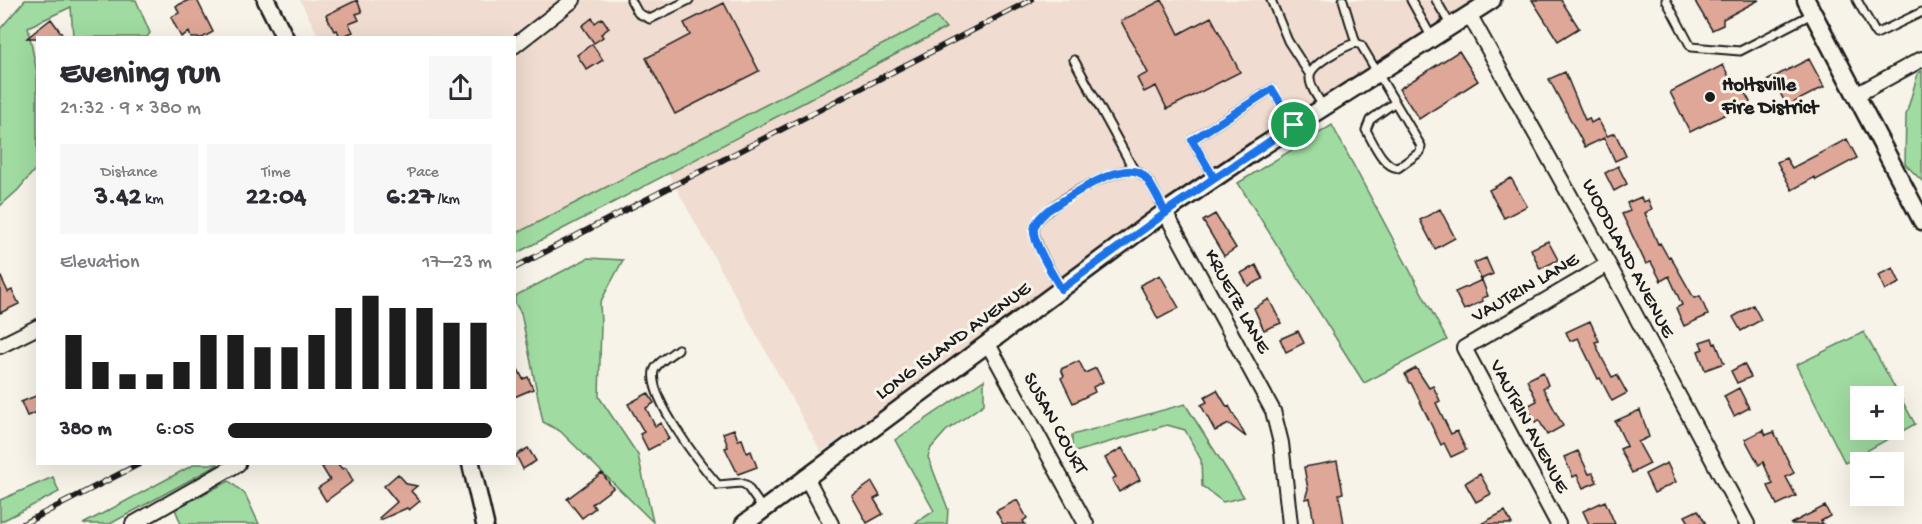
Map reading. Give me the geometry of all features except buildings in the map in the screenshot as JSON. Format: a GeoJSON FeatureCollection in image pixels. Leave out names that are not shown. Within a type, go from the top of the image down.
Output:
{"type":"FeatureCollection","features":[{"type":"Feature","properties":{"kind":"street"},"geometry":{"type":"LineString","coordinates":[[266,0],[284,36]]}},
{"type":"Feature","properties":{"kind":"street"},"geometry":{"type":"LineString","coordinates":[[516,44],[573,0]]}},
{"type":"Feature","properties":{"kind":"street","name":"LONG ISLAND AVENUE"},"geometry":{"type":"LineString","coordinates":[[744,524],[1165,212],[1323,106],[1491,0]]}},
{"type":"Feature","properties":{"kind":"street"},"geometry":{"type":"LineString","coordinates":[[1810,7],[1922,221]]}},
{"type":"Feature","properties":{"kind":"street","name":"WOODLAND AVENUE"},"geometry":{"type":"LineString","coordinates":[[1469,14],[1608,264],[1747,524]]}},
{"type":"Feature","properties":{"kind":"street"},"geometry":{"type":"LineString","coordinates":[[1856,95],[1922,59]]}},
{"type":"Feature","properties":{"kind":"street","name":"KRUETZ LANE"},"geometry":{"type":"LineString","coordinates":[[1165,212],[1273,411],[1281,443],[1290,524]]}},
{"type":"Feature","properties":{"kind":"street","name":"VAUTRIN LANE"},"geometry":{"type":"LineString","coordinates":[[1464,348],[1608,264]]}},
{"type":"Feature","properties":{"kind":"street"},"geometry":{"type":"LineString","coordinates":[[0,346],[36,328]]}},
{"type":"Feature","properties":{"kind":"street","name":"SUSAN COURT"},"geometry":{"type":"LineString","coordinates":[[988,344],[1086,524]]}},
{"type":"Feature","properties":{"kind":"street","name":"VAUTRIN AVENUE"},"geometry":{"type":"LineString","coordinates":[[1464,348],[1558,524]]}},
{"type":"Feature","properties":{"kind":"street"},"geometry":{"type":"LineString","coordinates":[[133,524],[236,465]]}},
{"type":"Feature","properties":{"kind":"street"},"geometry":{"type":"LineString","coordinates":[[471,465],[486,524]]}},
{"type":"Feature","properties":{"kind":"street"},"geometry":{"type":"LineString","coordinates":[[806,477],[831,524]]}},
{"type":"Feature","properties":{"kind":"lane"},"geometry":{"type":"LineString","coordinates":[[631,0],[638,13],[650,20],[689,0]]}},
{"type":"Feature","properties":{"kind":"lane"},"geometry":{"type":"LineString","coordinates":[[1271,0],[1288,41],[1310,75]]}},
{"type":"Feature","properties":{"kind":"lane"},"geometry":{"type":"LineString","coordinates":[[1342,0],[1356,42],[1361,45],[1378,72],[1421,146],[1420,152],[1398,168],[1387,164],[1366,130],[1370,120],[1394,103]]}},
{"type":"Feature","properties":{"kind":"lane"},"geometry":{"type":"LineString","coordinates":[[1411,0],[1432,38]]}},
{"type":"Feature","properties":{"kind":"lane"},"geometry":{"type":"LineString","coordinates":[[1436,0],[1451,26]]}},
{"type":"Feature","properties":{"kind":"lane"},"geometry":{"type":"LineString","coordinates":[[1666,0],[1691,47],[1740,51],[1810,7]]}},
{"type":"Feature","properties":{"kind":"lane"},"geometry":{"type":"LineString","coordinates":[[1857,0],[1876,34],[1922,12]]}},
{"type":"Feature","properties":{"kind":"lane"},"geometry":{"type":"LineString","coordinates":[[1323,106],[1311,84],[1312,68],[1356,42]]}},
{"type":"Feature","properties":{"kind":"lane"},"geometry":{"type":"LineString","coordinates":[[1074,60],[1134,170],[1143,175],[1152,187],[1165,212]]}},
{"type":"Feature","properties":{"kind":"lane"},"geometry":{"type":"LineString","coordinates":[[1214,178],[1192,140],[1272,89],[1294,125]]}},
{"type":"Feature","properties":{"kind":"lane"},"geometry":{"type":"LineString","coordinates":[[1061,289],[1034,237],[1034,227],[1038,219],[1048,210],[1113,173],[1134,170]]}},
{"type":"Feature","properties":{"kind":"lane"},"geometry":{"type":"LineString","coordinates":[[678,349],[656,367],[655,383],[661,399],[693,454],[718,485],[741,483],[746,485],[764,509]]}},
{"type":"Feature","properties":{"kind":"shaded area"},"geometry":{"type":"Polygon","coordinates":[[[300,0],[1473,0],[821,452],[663,164],[516,240],[516,36],[318,36],[300,0]]]}},
{"type":"Feature","properties":{"kind":"green space"},"geometry":{"type":"Polygon","coordinates":[[[25,0],[136,0],[150,33],[148,36],[73,36],[71,7],[28,27],[36,68],[36,168],[18,190],[0,206],[0,29],[25,0]]]}},
{"type":"Feature","properties":{"kind":"green space"},"geometry":{"type":"Polygon","coordinates":[[[936,17],[946,28],[516,253],[516,233],[936,17]]]}},
{"type":"Feature","properties":{"kind":"green space"},"geometry":{"type":"Polygon","coordinates":[[[1922,71],[1922,181],[1905,164],[1906,115],[1918,73],[1922,71]]]}},
{"type":"Feature","properties":{"kind":"green space"},"geometry":{"type":"Polygon","coordinates":[[[1332,125],[1447,340],[1364,383],[1238,183],[1332,125]]]}},
{"type":"Feature","properties":{"kind":"green space"},"geometry":{"type":"Polygon","coordinates":[[[588,258],[623,260],[600,303],[599,397],[638,455],[653,522],[560,431],[543,422],[521,313],[516,305],[516,295],[588,258]]]}},
{"type":"Feature","properties":{"kind":"green space"},"geometry":{"type":"Polygon","coordinates":[[[1864,332],[1894,386],[1850,386],[1850,440],[1886,440],[1865,452],[1850,452],[1850,460],[1845,463],[1796,365],[1864,332]]]}},
{"type":"Feature","properties":{"kind":"green space"},"geometry":{"type":"Polygon","coordinates":[[[984,380],[984,404],[946,431],[931,448],[928,457],[948,509],[947,524],[914,524],[934,511],[895,440],[984,380]]]}},
{"type":"Feature","properties":{"kind":"green space"},"geometry":{"type":"Polygon","coordinates":[[[1185,404],[1244,497],[1223,502],[1202,486],[1201,460],[1185,430],[1167,425],[1072,453],[1072,435],[1185,404]]]}},
{"type":"Feature","properties":{"kind":"green space"},"geometry":{"type":"Polygon","coordinates":[[[1904,404],[1915,424],[1904,430],[1904,404]]]}},
{"type":"Feature","properties":{"kind":"green space"},"geometry":{"type":"Polygon","coordinates":[[[193,465],[217,465],[110,524],[83,524],[193,465]]]}},
{"type":"Feature","properties":{"kind":"green space"},"geometry":{"type":"Polygon","coordinates":[[[53,477],[59,492],[0,522],[0,500],[53,477]]]}},
{"type":"Feature","properties":{"kind":"green space"},"geometry":{"type":"Polygon","coordinates":[[[229,481],[245,494],[259,524],[181,524],[175,509],[229,481]]]}},
{"type":"Feature","properties":{"kind":"railway"},"geometry":{"type":"LineString","coordinates":[[516,267],[1031,0]]}},
{"type":"Feature","properties":{"kind":"railway"},"geometry":{"type":"LineString","coordinates":[[23,524],[137,465]]}},
{"type":"Feature","properties":{"kind":"place","name":"Holtsville Fire District"},"geometry":{"type":"Point","coordinates":[1710,97]}},
{"type":"Feature","properties":{"kind":"route"},"geometry":{"type":"LineString","coordinates":[[1294,125],[1165,212],[1152,187],[1143,175],[1134,170],[1113,173],[1048,210],[1038,219],[1034,227],[1034,237],[1061,289],[1165,212],[1214,178],[1192,140],[1272,89],[1294,125]]}}]}
